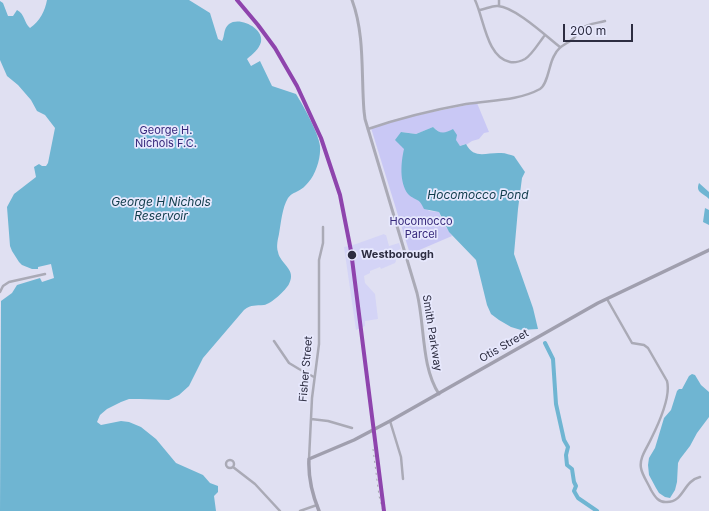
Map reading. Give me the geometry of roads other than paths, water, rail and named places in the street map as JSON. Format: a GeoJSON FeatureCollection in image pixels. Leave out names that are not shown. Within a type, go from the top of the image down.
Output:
{"type":"FeatureCollection","features":[{"type":"Feature","properties":{"kind":"main road","name":"Otis Street"},"geometry":{"type":"LineString","coordinates":[[309,459],[378,428],[607,298],[709,250]]}},
{"type":"Feature","properties":{"kind":"main road","name":"Fisher Street"},"geometry":{"type":"LineString","coordinates":[[309,459],[310,484],[319,511]]}},
{"type":"Feature","properties":{"kind":"street","name":"Smith Parkway"},"geometry":{"type":"LineString","coordinates":[[352,0],[360,32],[364,111],[368,129],[418,296],[429,373],[439,394]]}},
{"type":"Feature","properties":{"kind":"street"},"geometry":{"type":"LineString","coordinates":[[476,0],[492,48],[503,60],[512,62],[526,59],[545,35]]}},
{"type":"Feature","properties":{"kind":"street"},"geometry":{"type":"LineString","coordinates":[[498,0],[498,6]]}},
{"type":"Feature","properties":{"kind":"street"},"geometry":{"type":"LineString","coordinates":[[480,10],[498,6],[509,8],[560,47]]}},
{"type":"Feature","properties":{"kind":"street"},"geometry":{"type":"LineString","coordinates":[[368,129],[426,112],[467,104],[499,100],[527,94],[542,88],[547,79],[554,54],[560,47],[574,38],[582,28],[605,21]]}},
{"type":"Feature","properties":{"kind":"street","name":"Fisher Street"},"geometry":{"type":"LineString","coordinates":[[309,459],[314,376],[319,344],[319,260],[323,243],[323,226]]}},
{"type":"Feature","properties":{"kind":"street"},"geometry":{"type":"LineString","coordinates":[[0,292],[3,286],[9,282],[45,274]]}},
{"type":"Feature","properties":{"kind":"street"},"geometry":{"type":"LineString","coordinates":[[607,298],[632,343],[644,345],[648,348],[667,381],[668,387],[657,424],[641,462],[642,472],[652,492],[660,501],[672,501],[679,496],[691,480],[700,478]]}},
{"type":"Feature","properties":{"kind":"street"},"geometry":{"type":"LineString","coordinates":[[274,341],[289,363],[314,376]]}},
{"type":"Feature","properties":{"kind":"street"},"geometry":{"type":"LineString","coordinates":[[311,419],[328,421],[352,428]]}},
{"type":"Feature","properties":{"kind":"street"},"geometry":{"type":"LineString","coordinates":[[390,421],[401,457],[403,479]]}},
{"type":"Feature","properties":{"kind":"street"},"geometry":{"type":"LineString","coordinates":[[233,467],[255,484],[280,511]]}},
{"type":"Feature","properties":{"kind":"street"},"geometry":{"type":"LineString","coordinates":[[300,511],[317,505]]}},
{"type":"Feature","properties":{"kind":"water","name":"George H Nichols Reservoir"},"geometry":{"type":"Polygon","coordinates":[[[47,0],[189,0],[210,13],[218,39],[222,41],[226,28],[229,24],[239,21],[244,22],[255,28],[261,37],[259,47],[247,59],[251,66],[260,61],[272,86],[296,94],[317,134],[320,150],[317,167],[310,181],[288,198],[284,206],[282,216],[277,250],[279,256],[290,270],[291,279],[287,287],[267,304],[251,306],[244,310],[203,358],[189,386],[179,395],[169,400],[129,399],[107,409],[100,415],[97,422],[101,425],[121,421],[129,422],[141,427],[156,439],[176,463],[203,475],[210,483],[218,486],[218,492],[214,496],[216,511],[0,511],[1,301],[12,293],[17,285],[40,278],[42,282],[54,278],[51,264],[38,267],[38,269],[32,269],[22,265],[19,262],[10,246],[7,207],[14,194],[36,177],[34,167],[39,164],[46,166],[48,163],[55,128],[45,115],[37,111],[31,100],[18,85],[7,76],[0,60],[0,1],[3,3],[8,16],[13,16],[17,10],[22,14],[30,28],[42,16],[47,0]]]}},
{"type":"Feature","properties":{"kind":"water","name":"Hocomocco Pond"},"geometry":{"type":"Polygon","coordinates":[[[433,127],[442,132],[447,132],[453,129],[457,135],[456,140],[460,146],[466,144],[469,149],[477,154],[503,153],[514,156],[525,172],[522,178],[514,254],[533,308],[538,329],[521,330],[511,327],[491,314],[487,305],[476,260],[449,232],[439,212],[424,209],[419,201],[410,196],[405,189],[402,178],[402,160],[404,149],[395,140],[401,132],[416,134],[433,127]]]}},
{"type":"Feature","properties":{"kind":"water"},"geometry":{"type":"Polygon","coordinates":[[[699,183],[709,192],[709,199],[699,191],[699,183]]]}},
{"type":"Feature","properties":{"kind":"water"},"geometry":{"type":"Polygon","coordinates":[[[705,208],[709,210],[709,225],[703,222],[705,208]]]}},
{"type":"Feature","properties":{"kind":"water"},"geometry":{"type":"Polygon","coordinates":[[[692,374],[695,375],[701,385],[709,392],[709,417],[678,463],[677,482],[675,490],[670,498],[659,493],[649,475],[649,458],[655,448],[664,418],[671,410],[677,391],[682,389],[689,376],[692,374]]]}},
{"type":"Feature","properties":{"kind":"waterway"},"geometry":{"type":"LineString","coordinates":[[545,343],[553,359],[556,404],[564,440],[568,447],[566,455],[567,465],[572,469],[576,486],[574,491],[578,498],[597,511]]}},
{"type":"Feature","properties":{"kind":"railway"},"geometry":{"type":"LineString","coordinates":[[373,449],[379,496],[383,511]]}},
{"type":"Feature","properties":{"kind":"place","name":"Westborough"},"geometry":{"type":"Point","coordinates":[352,255]}},
{"type":"Feature","properties":{"kind":"park label","name":"George H. Nichols F.C."},"geometry":{"type":"Point","coordinates":[166,137]}},
{"type":"Feature","properties":{"kind":"park label","name":"Hocomocco Parcel"},"geometry":{"type":"Point","coordinates":[421,228]}}]}
